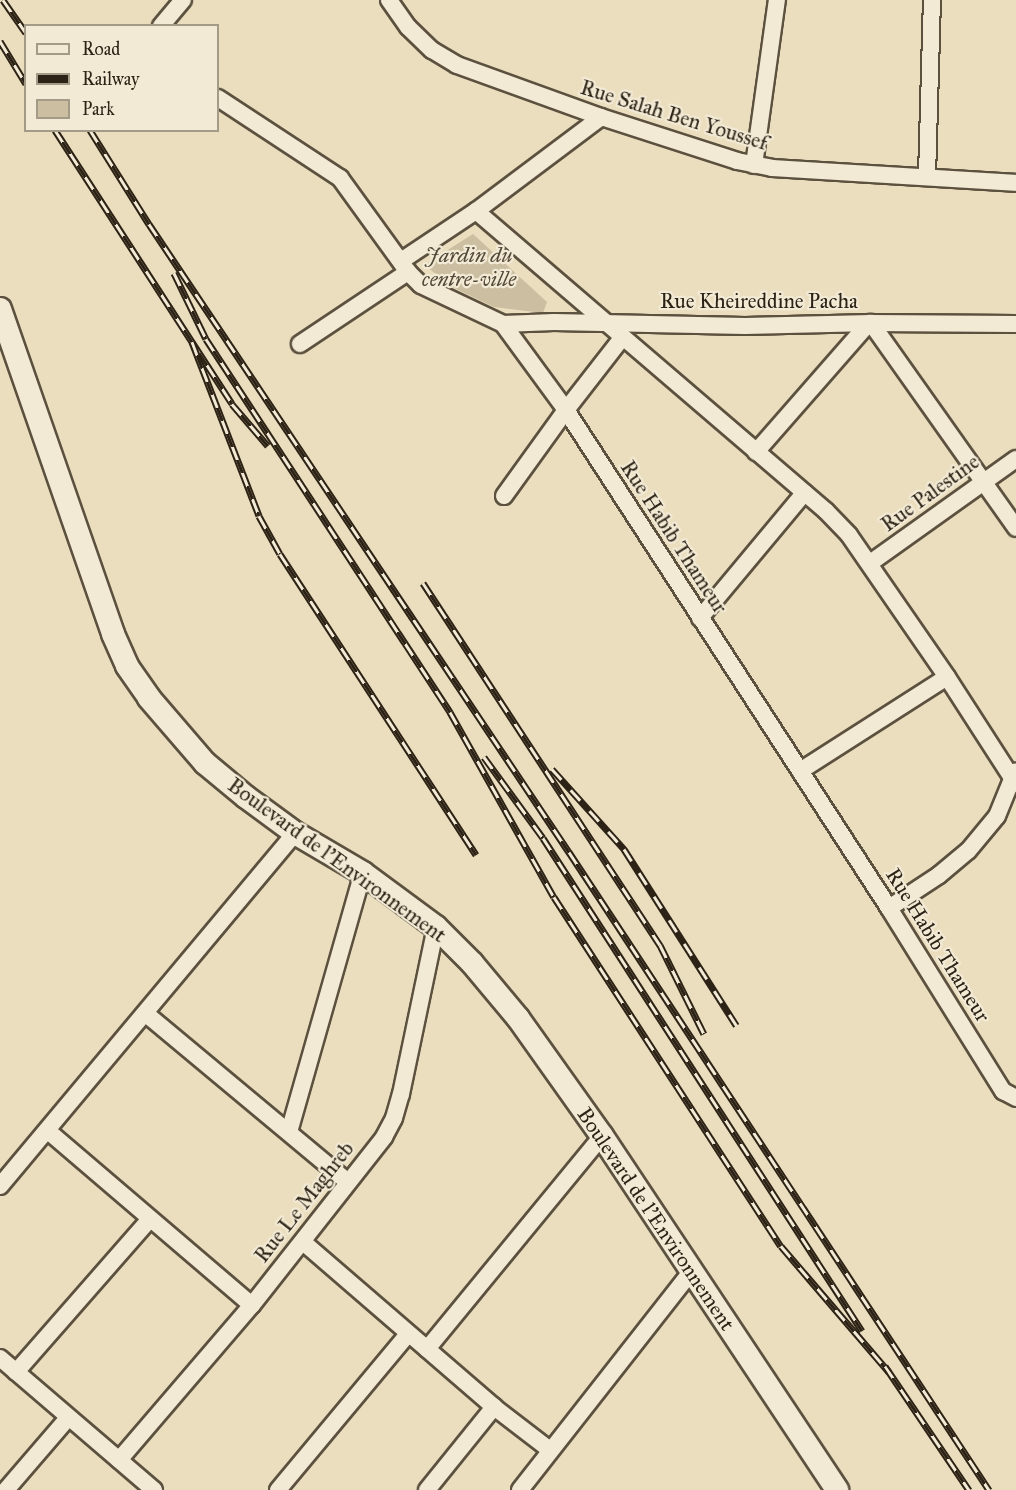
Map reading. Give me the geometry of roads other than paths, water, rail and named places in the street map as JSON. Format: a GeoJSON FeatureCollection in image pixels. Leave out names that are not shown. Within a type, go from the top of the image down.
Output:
{"type":"FeatureCollection","features":[{"type":"Feature","properties":{"kind":"street"},"geometry":{"type":"LineString","coordinates":[[163,24],[183,0]]}},
{"type":"Feature","properties":{"kind":"street","name":"Rue Salah Ben Youssef"},"geometry":{"type":"LineString","coordinates":[[389,0],[408,27],[432,50],[457,65],[601,117],[754,165],[1016,183]]}},
{"type":"Feature","properties":{"kind":"street"},"geometry":{"type":"LineString","coordinates":[[754,165],[777,0]]}},
{"type":"Feature","properties":{"kind":"street"},"geometry":{"type":"LineString","coordinates":[[927,177],[932,0]]}},
{"type":"Feature","properties":{"kind":"street","name":"Rue Habib Thameur"},"geometry":{"type":"LineString","coordinates":[[219,99],[340,178],[404,266],[435,294],[503,324],[566,410],[1010,1094]]}},
{"type":"Feature","properties":{"kind":"street"},"geometry":{"type":"LineString","coordinates":[[300,344],[601,117]]}},
{"type":"Feature","properties":{"kind":"street"},"geometry":{"type":"LineString","coordinates":[[476,211],[804,493],[849,535],[1014,777],[997,816],[968,851],[939,875],[889,908]]}},
{"type":"Feature","properties":{"kind":"street","name":"Boulevard de l'Environnement"},"geometry":{"type":"LineString","coordinates":[[0,309],[113,634],[127,666],[174,730],[206,763],[295,833],[363,873],[436,927],[472,963],[518,1018],[602,1136],[837,1490]]}},
{"type":"Feature","properties":{"kind":"street","name":"Rue Kheireddine Pacha"},"geometry":{"type":"LineString","coordinates":[[503,324],[606,323],[745,326],[870,323],[1016,324]]}},
{"type":"Feature","properties":{"kind":"street"},"geometry":{"type":"LineString","coordinates":[[756,452],[870,323],[1016,528]]}},
{"type":"Feature","properties":{"kind":"street"},"geometry":{"type":"LineString","coordinates":[[504,496],[622,338]]}},
{"type":"Feature","properties":{"kind":"street","name":"Rue Palestine"},"geometry":{"type":"LineString","coordinates":[[870,563],[1016,459]]}},
{"type":"Feature","properties":{"kind":"street"},"geometry":{"type":"LineString","coordinates":[[700,618],[804,493]]}},
{"type":"Feature","properties":{"kind":"street"},"geometry":{"type":"LineString","coordinates":[[800,771],[947,676]]}},
{"type":"Feature","properties":{"kind":"street"},"geometry":{"type":"LineString","coordinates":[[0,1186],[295,833]]}},
{"type":"Feature","properties":{"kind":"street"},"geometry":{"type":"LineString","coordinates":[[289,1132],[363,873]]}},
{"type":"Feature","properties":{"kind":"street","name":"Rue Le Maghreb"},"geometry":{"type":"LineString","coordinates":[[119,1460],[252,1305],[384,1137],[394,1118],[436,927]]}},
{"type":"Feature","properties":{"kind":"street"},"geometry":{"type":"LineString","coordinates":[[145,1013],[348,1182]]}},
{"type":"Feature","properties":{"kind":"street"},"geometry":{"type":"LineString","coordinates":[[48,1131],[149,1220],[252,1305]]}},
{"type":"Feature","properties":{"kind":"street"},"geometry":{"type":"LineString","coordinates":[[427,1349],[602,1136]]}},
{"type":"Feature","properties":{"kind":"street"},"geometry":{"type":"LineString","coordinates":[[16,1372],[149,1220]]}},
{"type":"Feature","properties":{"kind":"street"},"geometry":{"type":"LineString","coordinates":[[303,1242],[494,1407],[550,1450]]}},
{"type":"Feature","properties":{"kind":"street"},"geometry":{"type":"LineString","coordinates":[[520,1490],[691,1272]]}},
{"type":"Feature","properties":{"kind":"street"},"geometry":{"type":"LineString","coordinates":[[278,1490],[408,1334]]}},
{"type":"Feature","properties":{"kind":"street"},"geometry":{"type":"LineString","coordinates":[[0,1358],[154,1490]]}},
{"type":"Feature","properties":{"kind":"street"},"geometry":{"type":"LineString","coordinates":[[427,1490],[494,1407]]}},
{"type":"Feature","properties":{"kind":"street"},"geometry":{"type":"LineString","coordinates":[[6,1490],[68,1418]]}},
{"type":"Feature","properties":{"kind":"railway"},"geometry":{"type":"LineString","coordinates":[[3,0],[24,30]]}},
{"type":"Feature","properties":{"kind":"railway"},"geometry":{"type":"LineString","coordinates":[[0,41],[24,81]]}},
{"type":"Feature","properties":{"kind":"railway"},"geometry":{"type":"LineString","coordinates":[[56,132],[232,404],[268,446]]}},
{"type":"Feature","properties":{"kind":"railway"},"geometry":{"type":"LineString","coordinates":[[91,132],[149,224],[569,852],[989,1490]]}},
{"type":"Feature","properties":{"kind":"railway"},"geometry":{"type":"LineString","coordinates":[[174,273],[206,339],[450,712],[554,897],[781,1246],[889,1372]]}},
{"type":"Feature","properties":{"kind":"railway"},"geometry":{"type":"LineString","coordinates":[[192,342],[259,516],[280,554],[476,855]]}},
{"type":"Feature","properties":{"kind":"railway"},"geometry":{"type":"LineString","coordinates":[[423,583],[660,945],[704,1034]]}},
{"type":"Feature","properties":{"kind":"railway"},"geometry":{"type":"LineString","coordinates":[[484,757],[543,838],[862,1331]]}},
{"type":"Feature","properties":{"kind":"railway"},"geometry":{"type":"LineString","coordinates":[[552,769],[624,849],[736,1025]]}},
{"type":"Feature","properties":{"kind":"railway"},"geometry":{"type":"LineString","coordinates":[[885,1366],[969,1490]]}},
{"type":"Feature","properties":{"kind":"park label","name":"Jardin du centre-ville"},"geometry":{"type":"Point","coordinates":[469,267]}}]}
